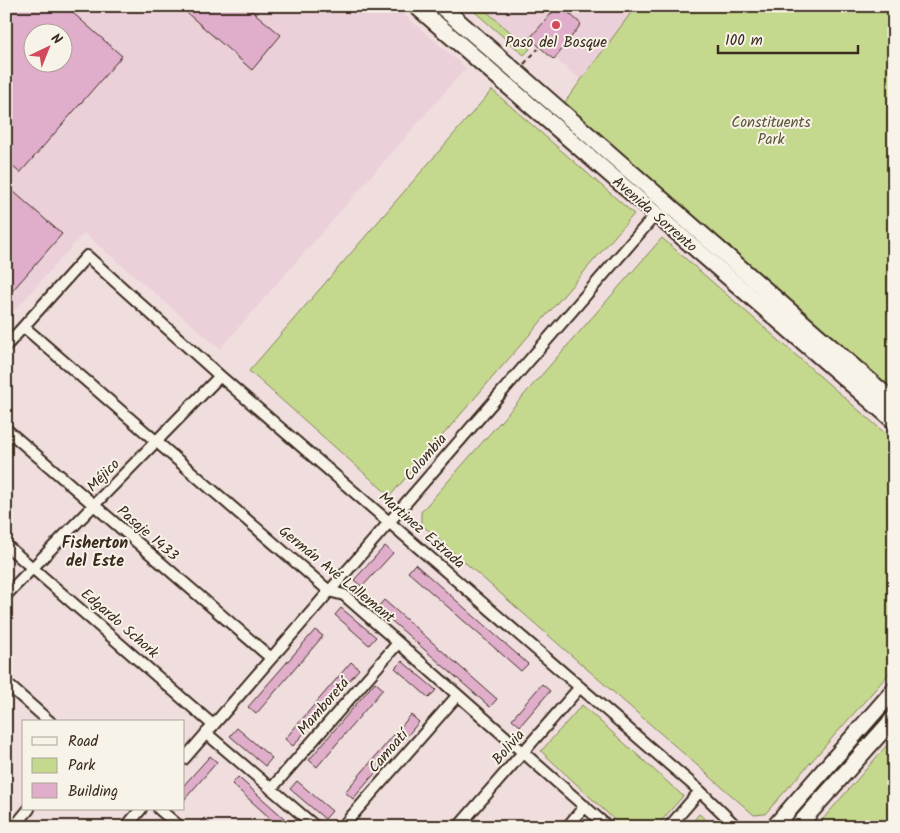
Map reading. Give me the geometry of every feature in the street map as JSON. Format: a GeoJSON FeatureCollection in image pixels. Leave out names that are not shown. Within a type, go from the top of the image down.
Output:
{"type":"FeatureCollection","features":[{"type":"Feature","properties":{"kind":"main road","name":"Avenida Sorrento"},"geometry":{"type":"LineString","coordinates":[[416,6],[894,421]]}},
{"type":"Feature","properties":{"kind":"main road","name":"Avenida Sorrento"},"geometry":{"type":"LineString","coordinates":[[441,6],[894,402]]}},
{"type":"Feature","properties":{"kind":"main road"},"geometry":{"type":"LineString","coordinates":[[774,827],[894,690]]}},
{"type":"Feature","properties":{"kind":"main road"},"geometry":{"type":"LineString","coordinates":[[797,827],[894,718]]}},
{"type":"Feature","properties":{"kind":"street","name":"Colombia"},"geometry":{"type":"LineString","coordinates":[[185,758],[650,221]]}},
{"type":"Feature","properties":{"kind":"street","name":"Martinez Estrada"},"geometry":{"type":"LineString","coordinates":[[24,327],[87,256],[220,376],[700,791],[737,827]]}},
{"type":"Feature","properties":{"kind":"street"},"geometry":{"type":"LineString","coordinates":[[6,346],[24,327]]}},
{"type":"Feature","properties":{"kind":"street","name":"Germán Avé Lallemant"},"geometry":{"type":"LineString","coordinates":[[24,327],[156,443],[330,591],[344,596],[608,827]]}},
{"type":"Feature","properties":{"kind":"street","name":"Méjico"},"geometry":{"type":"LineString","coordinates":[[6,595],[220,376]]}},
{"type":"Feature","properties":{"kind":"street","name":"Pasaje 1433"},"geometry":{"type":"LineString","coordinates":[[6,429],[271,658]]}},
{"type":"Feature","properties":{"kind":"street","name":"Edgardo Schork"},"geometry":{"type":"LineString","coordinates":[[6,545],[210,729],[271,789],[316,827]]}},
{"type":"Feature","properties":{"kind":"street","name":"Mamboretá"},"geometry":{"type":"LineString","coordinates":[[271,789],[398,643]]}},
{"type":"Feature","properties":{"kind":"street"},"geometry":{"type":"LineString","coordinates":[[6,682],[48,720]]}},
{"type":"Feature","properties":{"kind":"street","name":"Bolivia"},"geometry":{"type":"LineString","coordinates":[[458,827],[580,687]]}},
{"type":"Feature","properties":{"kind":"street","name":"Camoatí"},"geometry":{"type":"LineString","coordinates":[[342,827],[458,696]]}},
{"type":"Feature","properties":{"kind":"street"},"geometry":{"type":"LineString","coordinates":[[669,827],[700,791]]}},
{"type":"Feature","properties":{"kind":"street"},"geometry":{"type":"LineString","coordinates":[[567,827],[585,806]]}},
{"type":"Feature","properties":{"kind":"street"},"geometry":{"type":"LineString","coordinates":[[14,827],[28,810]]}},
{"type":"Feature","properties":{"kind":"street"},"geometry":{"type":"LineString","coordinates":[[126,827],[140,810]]}},
{"type":"Feature","properties":{"kind":"street"},"geometry":{"type":"LineString","coordinates":[[161,810],[180,827]]}},
{"type":"Feature","properties":{"kind":"path"},"geometry":{"type":"LineString","coordinates":[[524,64],[538,49]]}},
{"type":"Feature","properties":{"kind":"shaded area"},"geometry":{"type":"Polygon","coordinates":[[[6,6],[394,6],[466,68],[220,349],[84,233],[6,320],[6,6]]]}},
{"type":"Feature","properties":{"kind":"shaded area","name":"Paso del Bosque"},"geometry":{"type":"Polygon","coordinates":[[[468,6],[636,6],[581,80],[536,43],[524,55],[468,6]]]}},
{"type":"Feature","properties":{"kind":"green space"},"geometry":{"type":"Polygon","coordinates":[[[426,6],[431,6],[894,410],[894,414],[426,6]]]}},
{"type":"Feature","properties":{"kind":"green space"},"geometry":{"type":"Polygon","coordinates":[[[468,6],[480,6],[530,49],[524,55],[468,6]]]}},
{"type":"Feature","properties":{"kind":"green space","name":"Constituents Park"},"geometry":{"type":"Polygon","coordinates":[[[636,6],[894,6],[894,402],[559,110],[636,6]]]}},
{"type":"Feature","properties":{"kind":"green space"},"geometry":{"type":"Polygon","coordinates":[[[492,90],[634,214],[390,496],[249,371],[492,90]]]}},
{"type":"Feature","properties":{"kind":"green space"},"geometry":{"type":"Polygon","coordinates":[[[662,238],[894,441],[894,668],[765,814],[754,815],[421,524],[421,512],[662,238]]]}},
{"type":"Feature","properties":{"kind":"green space"},"geometry":{"type":"Polygon","coordinates":[[[582,705],[683,796],[656,827],[622,827],[541,751],[582,705]]]}},
{"type":"Feature","properties":{"kind":"green space"},"geometry":{"type":"Polygon","coordinates":[[[894,737],[894,827],[816,827],[894,737]]]}},
{"type":"Feature","properties":{"kind":"green space"},"geometry":{"type":"Polygon","coordinates":[[[699,814],[714,827],[688,827],[699,814]]]}},
{"type":"Feature","properties":{"kind":"building"},"geometry":{"type":"Polygon","coordinates":[[[6,6],[65,6],[122,56],[20,173],[12,166],[6,171],[6,6]]]}},
{"type":"Feature","properties":{"kind":"building"},"geometry":{"type":"Polygon","coordinates":[[[179,6],[246,6],[281,35],[252,70],[179,6]]]}},
{"type":"Feature","properties":{"kind":"building"},"geometry":{"type":"Polygon","coordinates":[[[558,6],[561,6],[581,24],[554,60],[530,38],[558,6]]]}},
{"type":"Feature","properties":{"kind":"building"},"geometry":{"type":"Polygon","coordinates":[[[6,185],[62,234],[6,298],[6,185]]]}},
{"type":"Feature","properties":{"kind":"building"},"geometry":{"type":"Polygon","coordinates":[[[385,546],[393,553],[362,587],[354,580],[385,546]]]}},
{"type":"Feature","properties":{"kind":"building"},"geometry":{"type":"Polygon","coordinates":[[[415,564],[528,664],[521,671],[408,572],[415,564]]]}},
{"type":"Feature","properties":{"kind":"building"},"geometry":{"type":"Polygon","coordinates":[[[384,600],[497,699],[490,707],[377,608],[384,600]]]}},
{"type":"Feature","properties":{"kind":"building"},"geometry":{"type":"Polygon","coordinates":[[[341,608],[376,637],[369,645],[335,615],[341,608]]]}},
{"type":"Feature","properties":{"kind":"building"},"geometry":{"type":"Polygon","coordinates":[[[315,630],[323,636],[256,714],[248,707],[315,630]]]}},
{"type":"Feature","properties":{"kind":"building"},"geometry":{"type":"Polygon","coordinates":[[[402,661],[436,690],[429,698],[395,668],[402,661]]]}},
{"type":"Feature","properties":{"kind":"building"},"geometry":{"type":"Polygon","coordinates":[[[351,662],[359,669],[293,746],[285,739],[351,662]]]}},
{"type":"Feature","properties":{"kind":"building"},"geometry":{"type":"Polygon","coordinates":[[[375,682],[383,689],[317,767],[309,760],[375,682]]]}},
{"type":"Feature","properties":{"kind":"building"},"geometry":{"type":"Polygon","coordinates":[[[542,684],[550,691],[520,726],[512,719],[542,684]]]}},
{"type":"Feature","properties":{"kind":"building"},"geometry":{"type":"Polygon","coordinates":[[[411,715],[419,722],[353,799],[345,792],[411,715]]]}},
{"type":"Feature","properties":{"kind":"building"},"geometry":{"type":"Polygon","coordinates":[[[237,728],[272,758],[265,766],[230,736],[237,728]]]}},
{"type":"Feature","properties":{"kind":"building"},"geometry":{"type":"Polygon","coordinates":[[[210,756],[217,762],[185,799],[185,784],[210,756]]]}},
{"type":"Feature","properties":{"kind":"building"},"geometry":{"type":"Polygon","coordinates":[[[238,777],[294,827],[280,827],[232,784],[238,777]]]}},
{"type":"Feature","properties":{"kind":"building"},"geometry":{"type":"Polygon","coordinates":[[[297,781],[332,811],[325,819],[290,789],[297,781]]]}},
{"type":"Feature","properties":{"kind":"building"},"geometry":{"type":"Polygon","coordinates":[[[204,818],[214,827],[196,827],[204,818]]]}},
{"type":"Feature","properties":{"kind":"place","name":"Paso del Bosque"},"geometry":{"type":"Point","coordinates":[556,25]}},
{"type":"Feature","properties":{"kind":"district","name":"Fisherton del Este"},"geometry":{"type":"Point","coordinates":[95,551]}}]}
